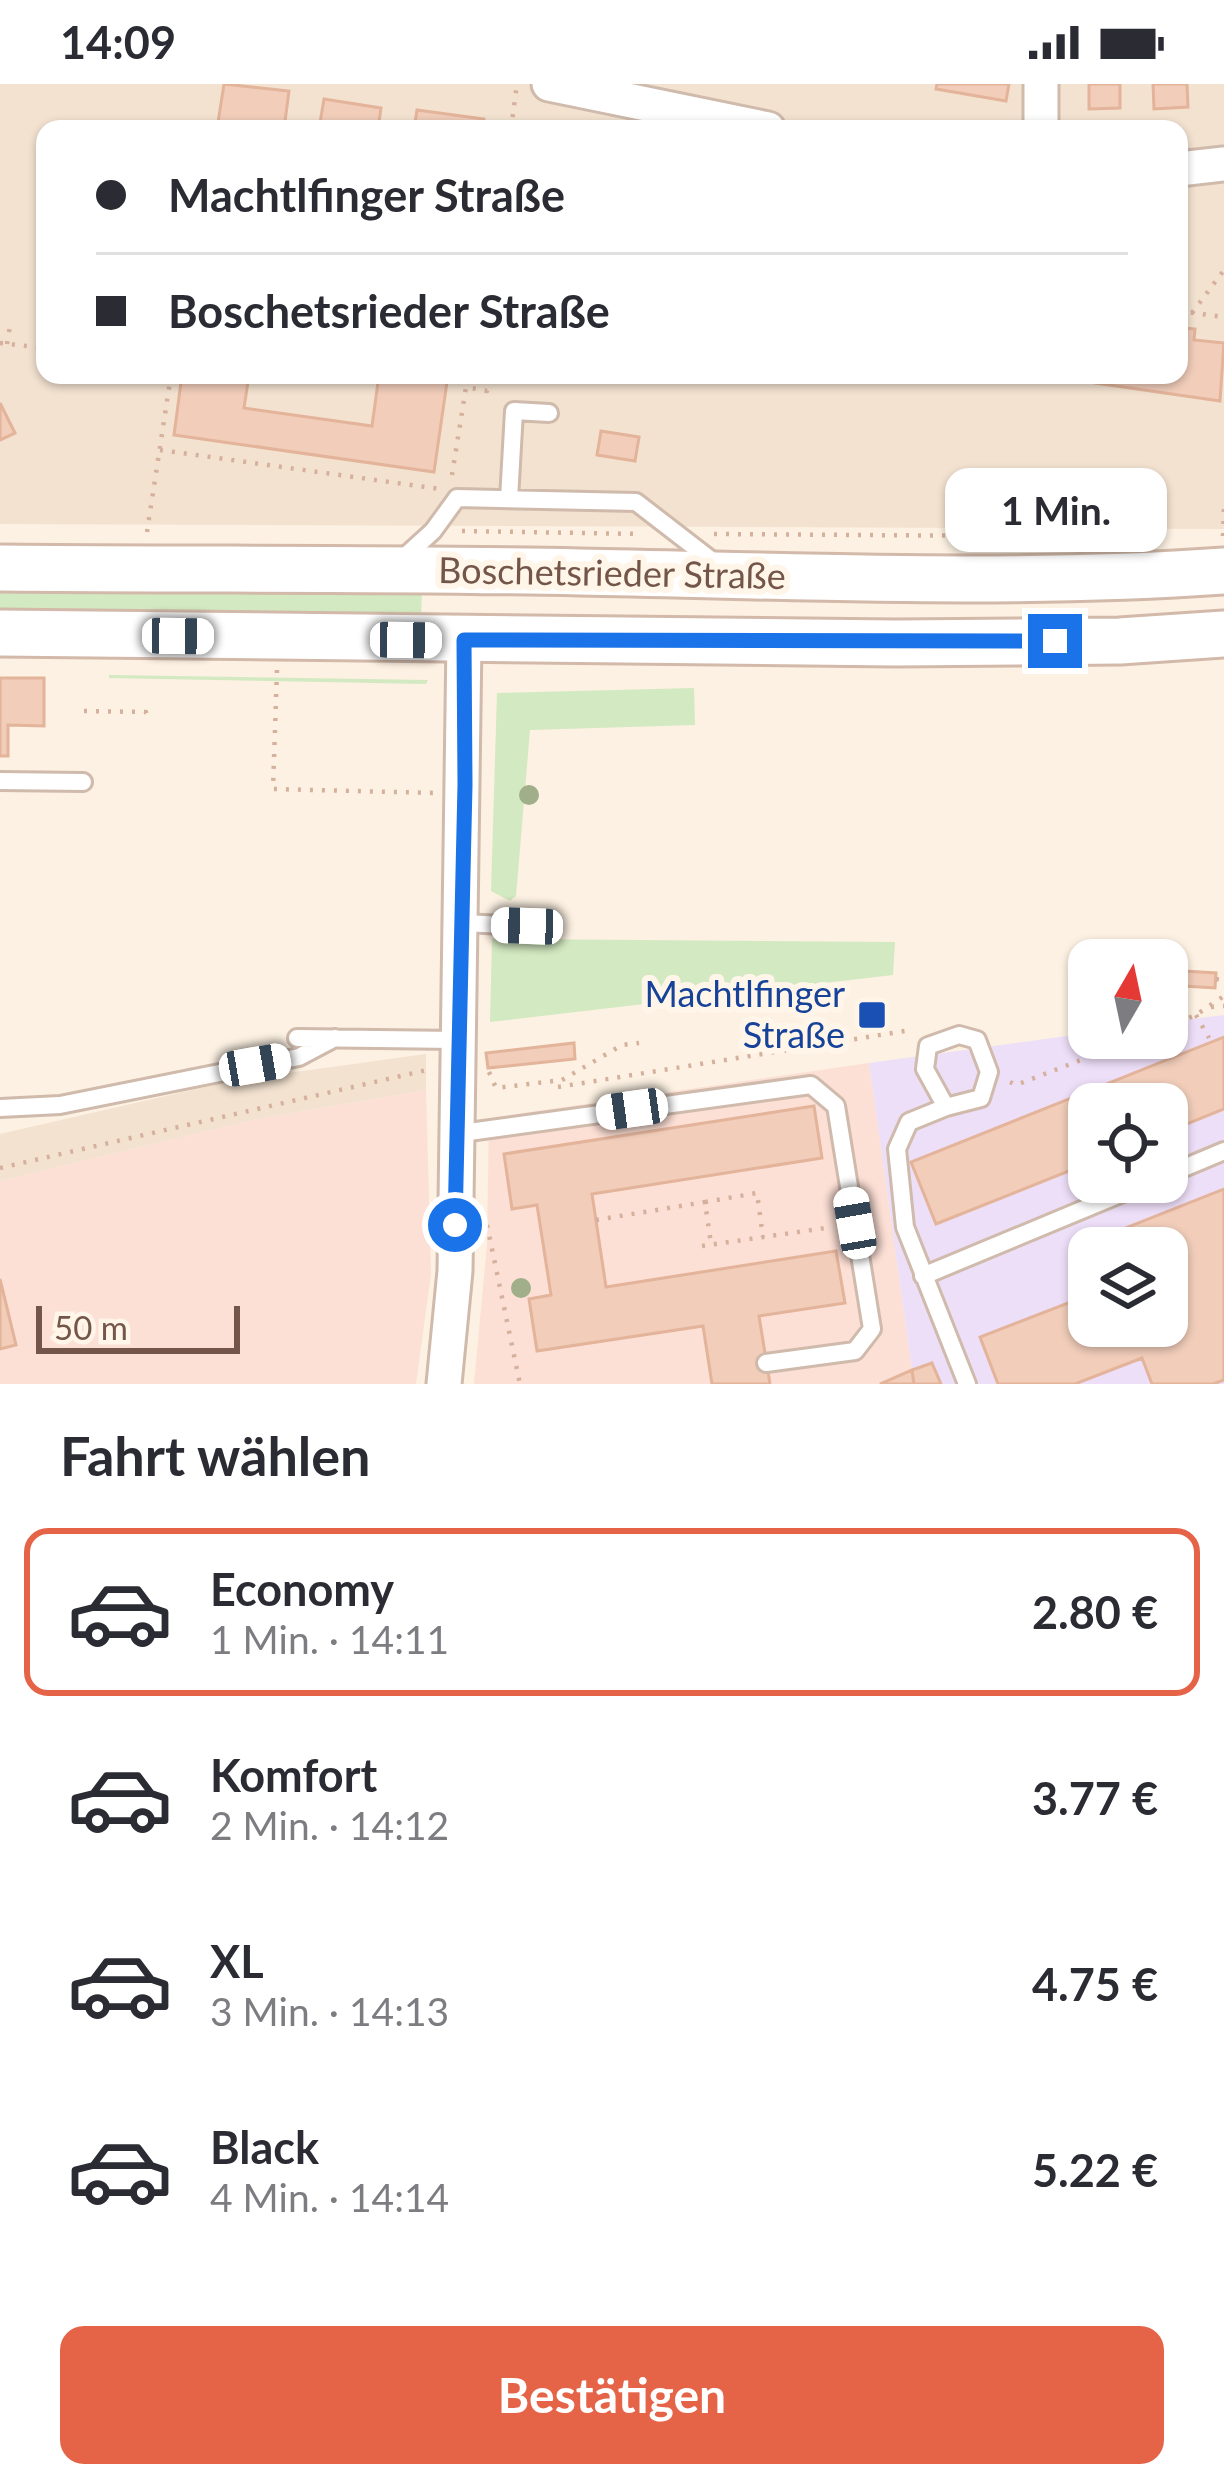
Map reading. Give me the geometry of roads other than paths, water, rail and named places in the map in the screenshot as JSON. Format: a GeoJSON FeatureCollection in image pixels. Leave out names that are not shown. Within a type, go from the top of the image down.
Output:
{"type":"FeatureCollection","features":[{"type":"Feature","properties":{"kind":"main road","name":"Boschetsrieder Straße"},"geometry":{"type":"LineString","coordinates":[[0,568],[391,569],[929,580],[1224,572]]}},
{"type":"Feature","properties":{"kind":"main road"},"geometry":{"type":"LineString","coordinates":[[1090,578],[1113,602],[1108,628],[1095,641]]}},
{"type":"Feature","properties":{"kind":"main road","name":"Boschetsrieder Straße"},"geometry":{"type":"LineString","coordinates":[[0,633],[464,640],[1095,641],[1224,634]]}},
{"type":"Feature","properties":{"kind":"street"},"geometry":{"type":"LineString","coordinates":[[550,84],[716,120]]}},
{"type":"Feature","properties":{"kind":"street"},"geometry":{"type":"LineString","coordinates":[[1041,84],[1041,120]]}},
{"type":"Feature","properties":{"kind":"street"},"geometry":{"type":"LineString","coordinates":[[1188,168],[1224,164]]}},
{"type":"Feature","properties":{"kind":"street"},"geometry":{"type":"LineString","coordinates":[[444,1384],[455,1270],[464,640]]}},
{"type":"Feature","properties":{"kind":"lane"},"geometry":{"type":"LineString","coordinates":[[509,499],[514,411],[549,413]]}},
{"type":"Feature","properties":{"kind":"lane"},"geometry":{"type":"LineString","coordinates":[[391,569],[433,531],[457,497],[636,502],[729,574]]}},
{"type":"Feature","properties":{"kind":"lane"},"geometry":{"type":"LineString","coordinates":[[0,781],[82,782]]}},
{"type":"Feature","properties":{"kind":"lane"},"geometry":{"type":"LineString","coordinates":[[462,923],[527,926]]}},
{"type":"Feature","properties":{"kind":"lane"},"geometry":{"type":"LineString","coordinates":[[946,1107],[925,1069],[928,1046],[959,1035],[977,1040],[989,1072],[981,1098],[909,1122],[897,1150],[905,1227],[967,1384]]}},
{"type":"Feature","properties":{"kind":"lane"},"geometry":{"type":"LineString","coordinates":[[297,1038],[456,1052]]}},
{"type":"Feature","properties":{"kind":"lane"},"geometry":{"type":"LineString","coordinates":[[0,1108],[60,1106],[299,1058],[335,1038]]}},
{"type":"Feature","properties":{"kind":"lane"},"geometry":{"type":"LineString","coordinates":[[454,1133],[811,1085],[836,1106],[872,1329],[855,1351],[766,1363]]}},
{"type":"Feature","properties":{"kind":"lane"},"geometry":{"type":"LineString","coordinates":[[1188,1166],[1224,1151]]}},
{"type":"Feature","properties":{"kind":"lane"},"geometry":{"type":"LineString","coordinates":[[923,1276],[1099,1203]]}},
{"type":"Feature","properties":{"kind":"place","name":"Machtlfinger Straße"},"geometry":{"type":"Point","coordinates":[872,1015]}}]}
